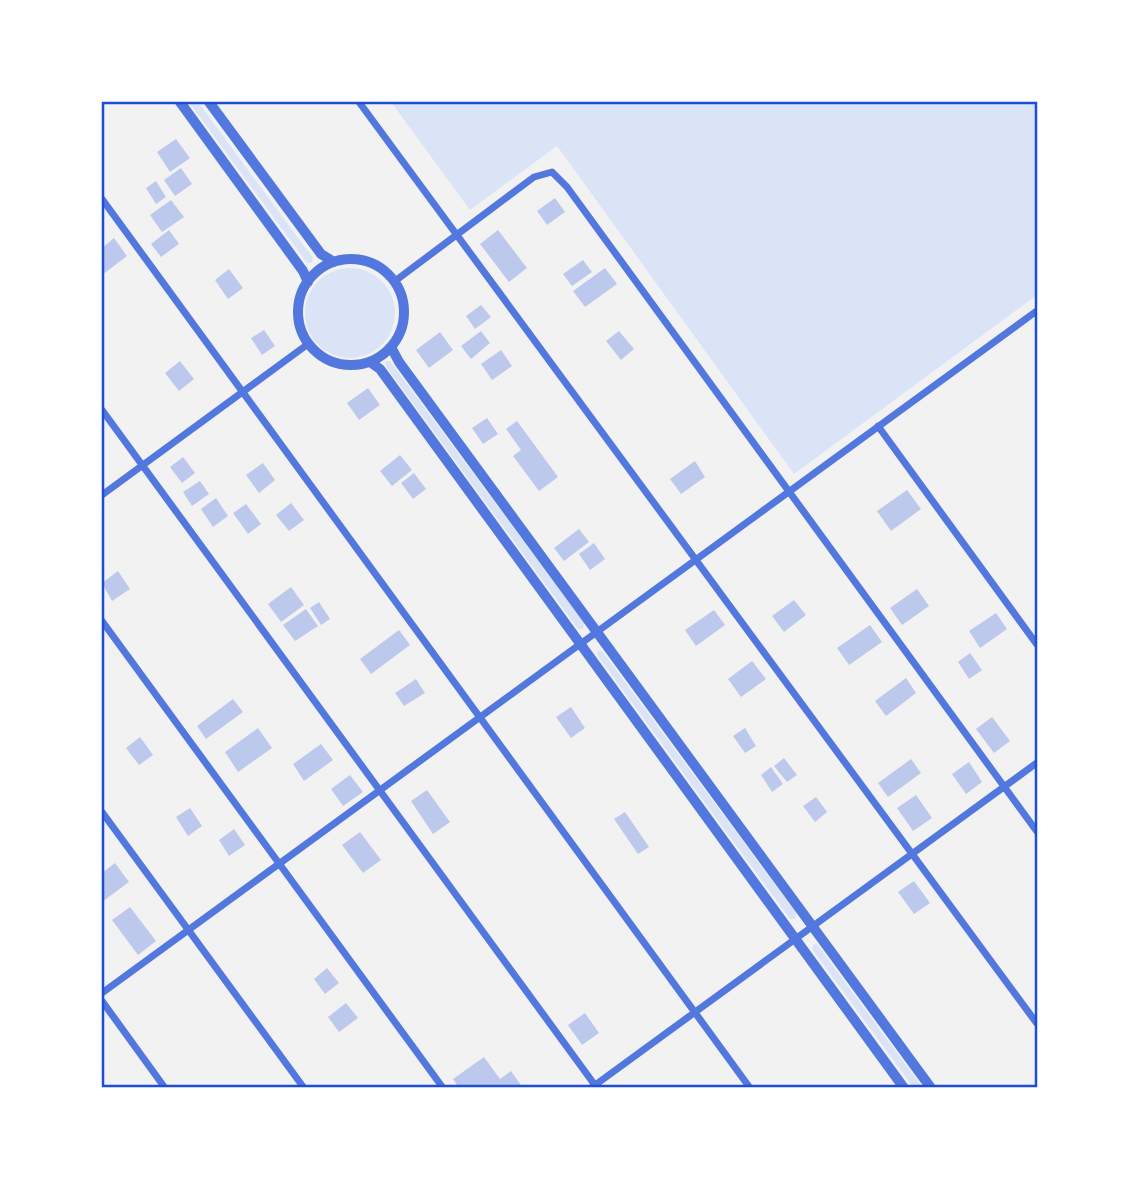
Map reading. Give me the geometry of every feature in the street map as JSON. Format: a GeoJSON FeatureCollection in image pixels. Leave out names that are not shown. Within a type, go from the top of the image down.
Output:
{"type":"FeatureCollection","features":[{"type":"Feature","properties":{"kind":"street"},"geometry":{"type":"LineString","coordinates":[[180,102],[303,271],[308,282]]}},
{"type":"Feature","properties":{"kind":"street"},"geometry":{"type":"LineString","coordinates":[[209,102],[321,254],[334,262]]}},
{"type":"Feature","properties":{"kind":"street"},"geometry":{"type":"LineString","coordinates":[[359,102],[1038,1025]]}},
{"type":"Feature","properties":{"kind":"street"},"geometry":{"type":"LineString","coordinates":[[395,281],[534,177],[552,172],[567,187],[1038,833]]}},
{"type":"Feature","properties":{"kind":"street"},"geometry":{"type":"LineString","coordinates":[[102,200],[750,1087]]}},
{"type":"Feature","properties":{"kind":"street"},"geometry":{"type":"LineString","coordinates":[[346,259],[365,260],[381,268],[395,281],[402,298],[404,316],[400,334],[391,347],[370,362],[346,366],[331,362],[318,355],[301,331],[299,301],[308,282],[320,268],[334,262],[346,259]]}},
{"type":"Feature","properties":{"kind":"street"},"geometry":{"type":"LineString","coordinates":[[102,993],[1038,310]]}},
{"type":"Feature","properties":{"kind":"street"},"geometry":{"type":"LineString","coordinates":[[102,495],[308,344]]}},
{"type":"Feature","properties":{"kind":"street"},"geometry":{"type":"LineString","coordinates":[[391,347],[398,362],[931,1087]]}},
{"type":"Feature","properties":{"kind":"street"},"geometry":{"type":"LineString","coordinates":[[370,362],[380,369],[904,1087]]}},
{"type":"Feature","properties":{"kind":"street"},"geometry":{"type":"LineString","coordinates":[[102,410],[594,1086],[1038,762]]}},
{"type":"Feature","properties":{"kind":"street"},"geometry":{"type":"LineString","coordinates":[[878,426],[1038,646]]}},
{"type":"Feature","properties":{"kind":"street"},"geometry":{"type":"LineString","coordinates":[[102,621],[443,1087]]}},
{"type":"Feature","properties":{"kind":"street"},"geometry":{"type":"LineString","coordinates":[[102,812],[304,1087]]}},
{"type":"Feature","properties":{"kind":"street"},"geometry":{"type":"LineString","coordinates":[[102,1001],[165,1087]]}},
{"type":"Feature","properties":{"kind":"shaded area"},"geometry":{"type":"Polygon","coordinates":[[[189,102],[198,102],[313,258],[312,263],[307,263],[189,102]]]}},
{"type":"Feature","properties":{"kind":"shaded area"},"geometry":{"type":"Polygon","coordinates":[[[391,102],[1037,102],[1037,295],[794,474],[557,146],[470,210],[391,102]]]}},
{"type":"Feature","properties":{"kind":"shaded area"},"geometry":{"type":"Polygon","coordinates":[[[350,268],[367,271],[382,281],[392,296],[395,313],[392,330],[382,345],[367,355],[350,358],[333,355],[318,345],[308,330],[305,313],[308,296],[318,281],[333,271],[350,268]]]}},
{"type":"Feature","properties":{"kind":"shaded area"},"geometry":{"type":"Polygon","coordinates":[[[386,361],[390,361],[584,623],[583,629],[578,629],[385,365],[386,361]]]}},
{"type":"Feature","properties":{"kind":"shaded area"},"geometry":{"type":"Polygon","coordinates":[[[598,651],[602,651],[796,913],[795,919],[790,919],[597,655],[598,651]]]}},
{"type":"Feature","properties":{"kind":"shaded area"},"geometry":{"type":"Polygon","coordinates":[[[817,944],[922,1087],[913,1087],[812,949],[813,945],[817,944]]]}},
{"type":"Feature","properties":{"kind":"building"},"geometry":{"type":"Polygon","coordinates":[[[176,139],[190,158],[170,172],[157,152],[176,139]]]}},
{"type":"Feature","properties":{"kind":"building"},"geometry":{"type":"Polygon","coordinates":[[[181,168],[192,184],[175,196],[164,180],[181,168]]]}},
{"type":"Feature","properties":{"kind":"building"},"geometry":{"type":"Polygon","coordinates":[[[156,181],[166,197],[156,204],[146,188],[156,181]]]}},
{"type":"Feature","properties":{"kind":"building"},"geometry":{"type":"Polygon","coordinates":[[[555,198],[565,212],[547,225],[537,211],[555,198]]]}},
{"type":"Feature","properties":{"kind":"building"},"geometry":{"type":"Polygon","coordinates":[[[171,200],[184,217],[162,232],[150,215],[171,200]]]}},
{"type":"Feature","properties":{"kind":"building"},"geometry":{"type":"Polygon","coordinates":[[[169,230],[179,244],[161,257],[151,244],[169,230]]]}},
{"type":"Feature","properties":{"kind":"building"},"geometry":{"type":"Polygon","coordinates":[[[498,230],[527,268],[509,282],[480,244],[498,230]]]}},
{"type":"Feature","properties":{"kind":"building"},"geometry":{"type":"Polygon","coordinates":[[[114,238],[127,256],[102,275],[102,248],[114,238]]]}},
{"type":"Feature","properties":{"kind":"building"},"geometry":{"type":"Polygon","coordinates":[[[583,260],[592,272],[572,286],[563,274],[583,260]]]}},
{"type":"Feature","properties":{"kind":"building"},"geometry":{"type":"Polygon","coordinates":[[[605,268],[617,284],[585,307],[573,291],[605,268]]]}},
{"type":"Feature","properties":{"kind":"building"},"geometry":{"type":"Polygon","coordinates":[[[229,269],[243,288],[228,299],[215,280],[229,269]]]}},
{"type":"Feature","properties":{"kind":"building"},"geometry":{"type":"Polygon","coordinates":[[[481,305],[491,317],[475,329],[466,316],[481,305]]]}},
{"type":"Feature","properties":{"kind":"building"},"geometry":{"type":"Polygon","coordinates":[[[264,330],[275,346],[262,355],[251,338],[264,330]]]}},
{"type":"Feature","properties":{"kind":"building"},"geometry":{"type":"Polygon","coordinates":[[[481,331],[490,343],[471,359],[461,346],[481,331]]]}},
{"type":"Feature","properties":{"kind":"building"},"geometry":{"type":"Polygon","coordinates":[[[619,331],[634,349],[621,360],[606,341],[619,331]]]}},
{"type":"Feature","properties":{"kind":"building"},"geometry":{"type":"Polygon","coordinates":[[[440,332],[453,350],[429,368],[416,350],[440,332]]]}},
{"type":"Feature","properties":{"kind":"building"},"geometry":{"type":"Polygon","coordinates":[[[501,350],[512,366],[492,380],[481,364],[501,350]]]}},
{"type":"Feature","properties":{"kind":"building"},"geometry":{"type":"Polygon","coordinates":[[[180,361],[194,379],[179,391],[165,373],[180,361]]]}},
{"type":"Feature","properties":{"kind":"building"},"geometry":{"type":"Polygon","coordinates":[[[368,388],[380,405],[359,420],[347,403],[368,388]]]}},
{"type":"Feature","properties":{"kind":"building"},"geometry":{"type":"Polygon","coordinates":[[[487,418],[498,434],[483,444],[472,428],[487,418]]]}},
{"type":"Feature","properties":{"kind":"building"},"geometry":{"type":"Polygon","coordinates":[[[517,421],[558,477],[539,491],[513,456],[521,450],[506,429],[517,421]]]}},
{"type":"Feature","properties":{"kind":"building"},"geometry":{"type":"Polygon","coordinates":[[[400,455],[412,470],[392,486],[380,471],[400,455]]]}},
{"type":"Feature","properties":{"kind":"building"},"geometry":{"type":"Polygon","coordinates":[[[183,457],[195,473],[182,483],[170,467],[183,457]]]}},
{"type":"Feature","properties":{"kind":"building"},"geometry":{"type":"Polygon","coordinates":[[[695,461],[705,477],[681,494],[670,479],[695,461]]]}},
{"type":"Feature","properties":{"kind":"building"},"geometry":{"type":"Polygon","coordinates":[[[263,463],[275,480],[259,493],[246,475],[263,463]]]}},
{"type":"Feature","properties":{"kind":"building"},"geometry":{"type":"Polygon","coordinates":[[[414,473],[426,489],[413,499],[401,483],[414,473]]]}},
{"type":"Feature","properties":{"kind":"building"},"geometry":{"type":"Polygon","coordinates":[[[200,481],[209,494],[192,506],[183,492],[200,481]]]}},
{"type":"Feature","properties":{"kind":"building"},"geometry":{"type":"Polygon","coordinates":[[[907,490],[921,509],[891,531],[877,511],[907,490]]]}},
{"type":"Feature","properties":{"kind":"building"},"geometry":{"type":"Polygon","coordinates":[[[216,498],[228,516],[213,527],[201,509],[216,498]]]}},
{"type":"Feature","properties":{"kind":"building"},"geometry":{"type":"Polygon","coordinates":[[[291,503],[304,520],[289,531],[276,515],[291,503]]]}},
{"type":"Feature","properties":{"kind":"building"},"geometry":{"type":"Polygon","coordinates":[[[246,504],[261,524],[248,534],[233,513],[246,504]]]}},
{"type":"Feature","properties":{"kind":"building"},"geometry":{"type":"Polygon","coordinates":[[[579,529],[589,542],[564,561],[554,548],[579,529]]]}},
{"type":"Feature","properties":{"kind":"building"},"geometry":{"type":"Polygon","coordinates":[[[594,543],[605,559],[590,570],[579,554],[594,543]]]}},
{"type":"Feature","properties":{"kind":"building"},"geometry":{"type":"Polygon","coordinates":[[[118,571],[130,589],[112,601],[102,583],[118,571]]]}},
{"type":"Feature","properties":{"kind":"building"},"geometry":{"type":"Polygon","coordinates":[[[291,587],[304,605],[281,622],[268,604],[291,587]]]}},
{"type":"Feature","properties":{"kind":"building"},"geometry":{"type":"Polygon","coordinates":[[[917,589],[929,606],[902,625],[890,608],[917,589]]]}},
{"type":"Feature","properties":{"kind":"building"},"geometry":{"type":"Polygon","coordinates":[[[794,600],[806,615],[784,632],[772,616],[794,600]]]}},
{"type":"Feature","properties":{"kind":"building"},"geometry":{"type":"Polygon","coordinates":[[[319,602],[330,619],[321,625],[310,608],[319,602]]]}},
{"type":"Feature","properties":{"kind":"building"},"geometry":{"type":"Polygon","coordinates":[[[306,609],[318,626],[295,641],[283,625],[306,609]]]}},
{"type":"Feature","properties":{"kind":"building"},"geometry":{"type":"Polygon","coordinates":[[[714,610],[725,625],[696,646],[685,630],[714,610]]]}},
{"type":"Feature","properties":{"kind":"building"},"geometry":{"type":"Polygon","coordinates":[[[996,613],[1007,629],[980,648],[969,631],[996,613]]]}},
{"type":"Feature","properties":{"kind":"building"},"geometry":{"type":"Polygon","coordinates":[[[870,625],[882,642],[849,665],[837,648],[870,625]]]}},
{"type":"Feature","properties":{"kind":"building"},"geometry":{"type":"Polygon","coordinates":[[[399,630],[410,645],[371,674],[360,659],[399,630]]]}},
{"type":"Feature","properties":{"kind":"building"},"geometry":{"type":"Polygon","coordinates":[[[970,653],[982,670],[969,679],[958,662],[970,653]]]}},
{"type":"Feature","properties":{"kind":"building"},"geometry":{"type":"Polygon","coordinates":[[[752,661],[766,679],[741,697],[728,679],[752,661]]]}},
{"type":"Feature","properties":{"kind":"building"},"geometry":{"type":"Polygon","coordinates":[[[906,678],[916,693],[886,716],[875,701],[906,678]]]}},
{"type":"Feature","properties":{"kind":"building"},"geometry":{"type":"Polygon","coordinates":[[[416,679],[425,693],[404,706],[395,693],[416,679]]]}},
{"type":"Feature","properties":{"kind":"building"},"geometry":{"type":"Polygon","coordinates":[[[233,699],[243,712],[206,739],[197,726],[233,699]]]}},
{"type":"Feature","properties":{"kind":"building"},"geometry":{"type":"Polygon","coordinates":[[[571,707],[585,728],[571,738],[556,717],[571,707]]]}},
{"type":"Feature","properties":{"kind":"building"},"geometry":{"type":"Polygon","coordinates":[[[992,717],[1010,741],[994,753],[976,729],[992,717]]]}},
{"type":"Feature","properties":{"kind":"building"},"geometry":{"type":"Polygon","coordinates":[[[258,728],[272,748],[238,772],[225,752],[258,728]]]}},
{"type":"Feature","properties":{"kind":"building"},"geometry":{"type":"Polygon","coordinates":[[[745,728],[756,746],[745,753],[733,736],[745,728]]]}},
{"type":"Feature","properties":{"kind":"building"},"geometry":{"type":"Polygon","coordinates":[[[140,737],[153,755],[139,765],[126,748],[140,737]]]}},
{"type":"Feature","properties":{"kind":"building"},"geometry":{"type":"Polygon","coordinates":[[[321,744],[333,760],[304,781],[293,764],[321,744]]]}},
{"type":"Feature","properties":{"kind":"building"},"geometry":{"type":"Polygon","coordinates":[[[784,758],[797,775],[787,782],[774,766],[784,758]]]}},
{"type":"Feature","properties":{"kind":"building"},"geometry":{"type":"Polygon","coordinates":[[[911,759],[921,773],[888,797],[878,783],[911,759]]]}},
{"type":"Feature","properties":{"kind":"building"},"geometry":{"type":"Polygon","coordinates":[[[969,762],[982,782],[966,794],[952,774],[969,762]]]}},
{"type":"Feature","properties":{"kind":"building"},"geometry":{"type":"Polygon","coordinates":[[[771,767],[783,784],[772,792],[761,775],[771,767]]]}},
{"type":"Feature","properties":{"kind":"building"},"geometry":{"type":"Polygon","coordinates":[[[350,775],[363,792],[343,806],[331,789],[350,775]]]}},
{"type":"Feature","properties":{"kind":"building"},"geometry":{"type":"Polygon","coordinates":[[[427,790],[450,822],[433,834],[411,801],[427,790]]]}},
{"type":"Feature","properties":{"kind":"building"},"geometry":{"type":"Polygon","coordinates":[[[916,795],[932,818],[913,831],[897,808],[916,795]]]}},
{"type":"Feature","properties":{"kind":"building"},"geometry":{"type":"Polygon","coordinates":[[[816,797],[827,812],[815,822],[803,806],[816,797]]]}},
{"type":"Feature","properties":{"kind":"building"},"geometry":{"type":"Polygon","coordinates":[[[190,808],[202,826],[188,836],[176,817],[190,808]]]}},
{"type":"Feature","properties":{"kind":"building"},"geometry":{"type":"Polygon","coordinates":[[[625,812],[649,847],[638,854],[614,819],[625,812]]]}},
{"type":"Feature","properties":{"kind":"building"},"geometry":{"type":"Polygon","coordinates":[[[234,829],[245,845],[229,856],[219,840],[234,829]]]}},
{"type":"Feature","properties":{"kind":"building"},"geometry":{"type":"Polygon","coordinates":[[[360,832],[381,860],[363,873],[342,845],[360,832]]]}},
{"type":"Feature","properties":{"kind":"building"},"geometry":{"type":"Polygon","coordinates":[[[115,863],[129,882],[102,902],[102,873],[115,863]]]}},
{"type":"Feature","properties":{"kind":"building"},"geometry":{"type":"Polygon","coordinates":[[[914,881],[930,903],[914,914],[898,892],[914,881]]]}},
{"type":"Feature","properties":{"kind":"building"},"geometry":{"type":"Polygon","coordinates":[[[130,907],[156,941],[138,955],[112,920],[130,907]]]}},
{"type":"Feature","properties":{"kind":"building"},"geometry":{"type":"Polygon","coordinates":[[[327,968],[339,983],[325,994],[314,979],[327,968]]]}},
{"type":"Feature","properties":{"kind":"building"},"geometry":{"type":"Polygon","coordinates":[[[346,1003],[358,1018],[339,1032],[328,1017],[346,1003]]]}},
{"type":"Feature","properties":{"kind":"building"},"geometry":{"type":"Polygon","coordinates":[[[585,1013],[599,1033],[582,1045],[568,1025],[585,1013]]]}},
{"type":"Feature","properties":{"kind":"building"},"geometry":{"type":"Polygon","coordinates":[[[484,1057],[500,1079],[511,1071],[523,1088],[459,1088],[453,1079],[484,1057]]]}}]}
